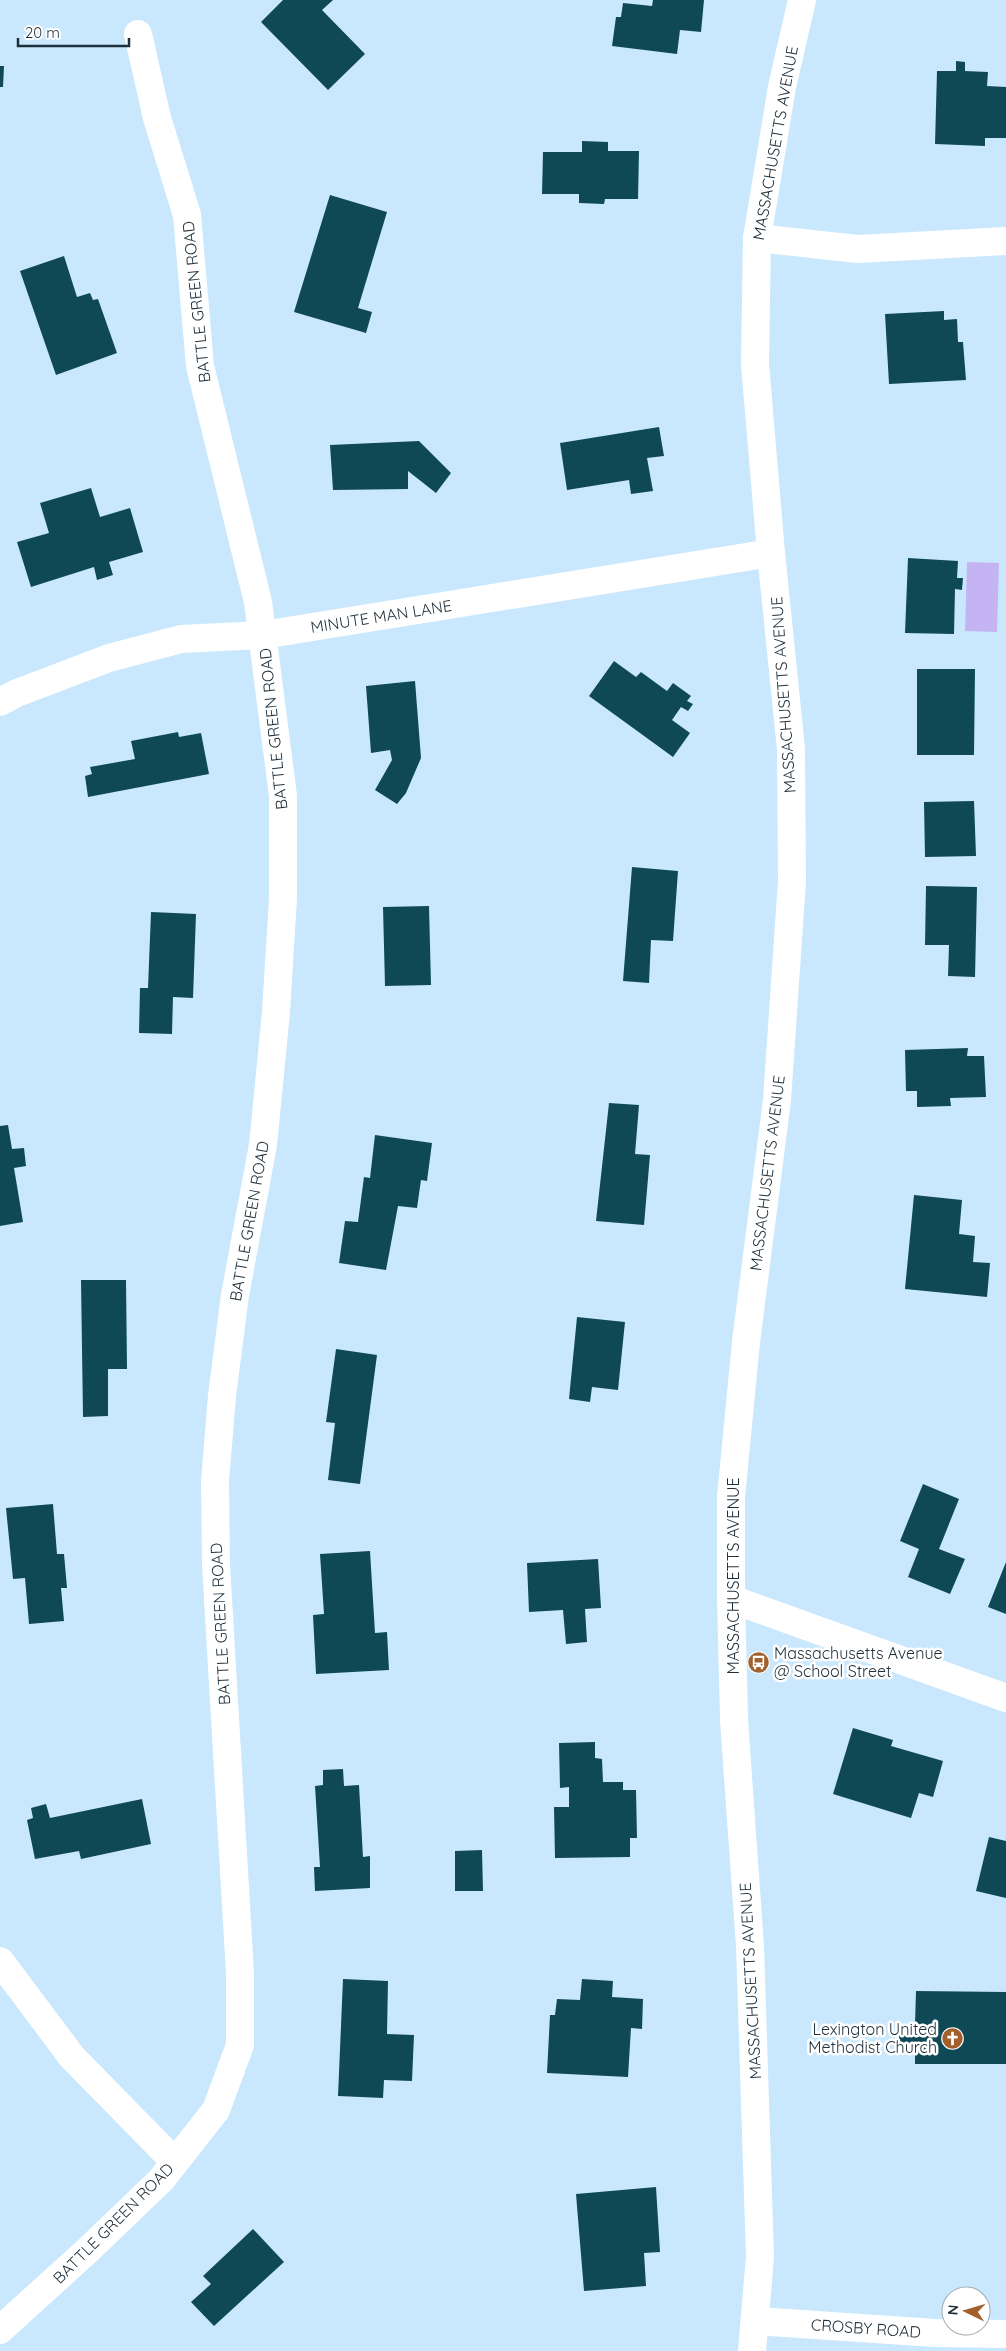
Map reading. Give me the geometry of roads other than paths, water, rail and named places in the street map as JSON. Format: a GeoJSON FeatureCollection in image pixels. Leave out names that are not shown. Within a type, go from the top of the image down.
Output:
{"type":"FeatureCollection","features":[{"type":"Feature","properties":{"kind":"street","name":"MASSACHUSETTS AVENUE"},"geometry":{"type":"LineString","coordinates":[[752,2351],[760,2258],[750,1956],[734,1720],[731,1497],[746,1342],[777,1100],[792,881],[791,749],[770,553],[755,364],[757,238],[782,87],[802,0]]}},
{"type":"Feature","properties":{"kind":"street","name":"BATTLE GREEN ROAD"},"geometry":{"type":"LineString","coordinates":[[0,2330],[88,2250],[160,2180],[216,2110],[240,2045],[240,1973],[216,1565],[216,1481],[222,1396],[234,1304],[264,1146],[276,1012],[282,908],[284,796],[258,602],[200,366],[187,216],[157,118],[138,34]]}},
{"type":"Feature","properties":{"kind":"street"},"geometry":{"type":"LineString","coordinates":[[757,238],[858,249],[1006,241]]}},
{"type":"Feature","properties":{"kind":"street","name":"MINUTE MAN LANE"},"geometry":{"type":"LineString","coordinates":[[0,702],[17,693],[109,658],[181,639],[263,635],[770,553]]}},
{"type":"Feature","properties":{"kind":"street"},"geometry":{"type":"LineString","coordinates":[[731,1599],[1006,1698]]}},
{"type":"Feature","properties":{"kind":"street"},"geometry":{"type":"LineString","coordinates":[[0,1961],[72,2057],[175,2162]]}},
{"type":"Feature","properties":{"kind":"street","name":"CROSBY ROAD"},"geometry":{"type":"LineString","coordinates":[[756,2321],[935,2333],[1006,2334]]}},
{"type":"Feature","properties":{"kind":"place","name":"Massachusetts Avenue @ School Street"},"geometry":{"type":"Point","coordinates":[758,1662]}},
{"type":"Feature","properties":{"kind":"place","name":"Lexington United Methodist Church"},"geometry":{"type":"Point","coordinates":[953,2038]}}]}
